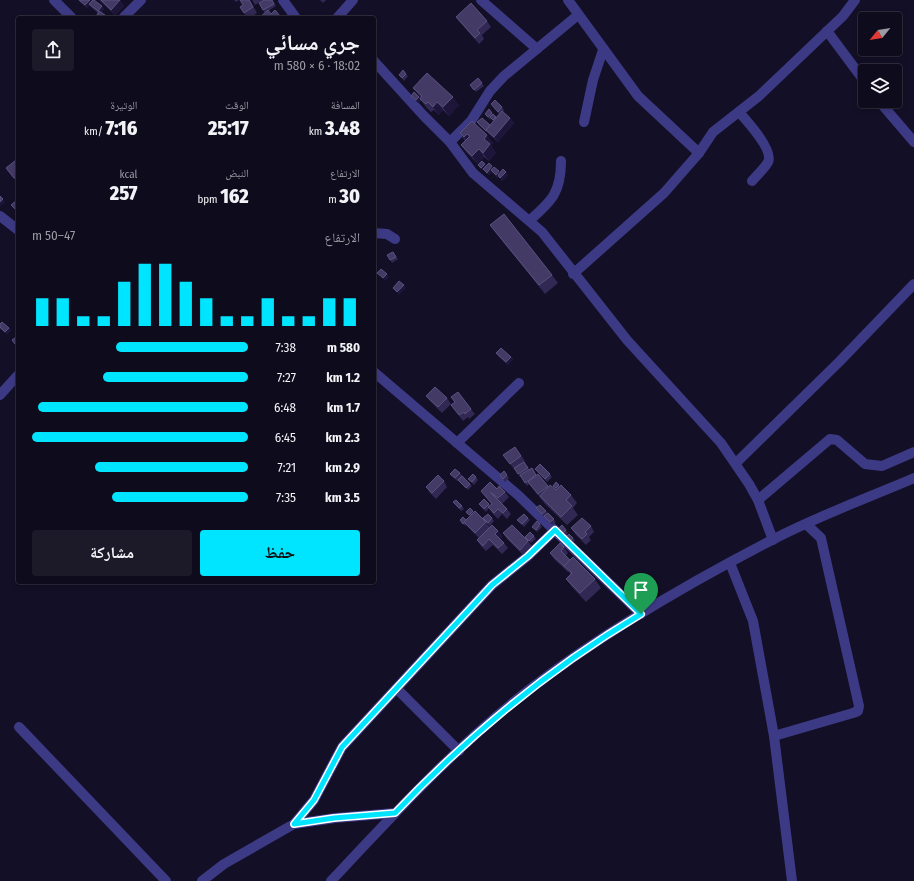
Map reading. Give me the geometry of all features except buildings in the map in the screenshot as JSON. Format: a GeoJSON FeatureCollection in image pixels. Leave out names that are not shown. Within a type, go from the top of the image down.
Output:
{"type":"FeatureCollection","features":[{"type":"Feature","properties":{"kind":"street"},"geometry":{"type":"LineString","coordinates":[[54,0],[70,16]]}},
{"type":"Feature","properties":{"kind":"street"},"geometry":{"type":"LineString","coordinates":[[126,16],[141,0]]}},
{"type":"Feature","properties":{"kind":"street"},"geometry":{"type":"LineString","coordinates":[[283,0],[295,16]]}},
{"type":"Feature","properties":{"kind":"street"},"geometry":{"type":"LineString","coordinates":[[339,16],[353,0]]}},
{"type":"Feature","properties":{"kind":"street"},"geometry":{"type":"LineString","coordinates":[[482,0],[537,49]]}},
{"type":"Feature","properties":{"kind":"street"},"geometry":{"type":"LineString","coordinates":[[568,0],[578,16],[638,96],[699,153]]}},
{"type":"Feature","properties":{"kind":"street"},"geometry":{"type":"LineString","coordinates":[[573,274],[664,193],[699,153],[713,132],[755,99],[843,16],[855,0]]}},
{"type":"Feature","properties":{"kind":"street"},"geometry":{"type":"LineString","coordinates":[[450,142],[471,121],[496,84],[578,16]]}},
{"type":"Feature","properties":{"kind":"street"},"geometry":{"type":"LineString","coordinates":[[827,31],[858,73]]}},
{"type":"Feature","properties":{"kind":"street"},"geometry":{"type":"LineString","coordinates":[[584,122],[592,80],[603,50]]}},
{"type":"Feature","properties":{"kind":"street"},"geometry":{"type":"LineString","coordinates":[[376,63],[423,116],[450,142],[473,173],[530,220],[542,232],[573,274],[627,340],[721,443],[736,463],[758,500],[773,540]]}},
{"type":"Feature","properties":{"kind":"street"},"geometry":{"type":"LineString","coordinates":[[885,108],[914,142]]}},
{"type":"Feature","properties":{"kind":"street"},"geometry":{"type":"LineString","coordinates":[[739,112],[770,155],[769,161],[752,181]]}},
{"type":"Feature","properties":{"kind":"street"},"geometry":{"type":"LineString","coordinates":[[530,220],[546,206],[557,190],[560,179],[561,161]]}},
{"type":"Feature","properties":{"kind":"street"},"geometry":{"type":"LineString","coordinates":[[0,216],[16,228]]}},
{"type":"Feature","properties":{"kind":"street"},"geometry":{"type":"LineString","coordinates":[[376,233],[387,234],[395,239]]}},
{"type":"Feature","properties":{"kind":"street"},"geometry":{"type":"LineString","coordinates":[[736,463],[839,362],[914,284]]}},
{"type":"Feature","properties":{"kind":"street"},"geometry":{"type":"LineString","coordinates":[[376,374],[555,530],[641,614]]}},
{"type":"Feature","properties":{"kind":"street"},"geometry":{"type":"LineString","coordinates":[[0,395],[16,377]]}},
{"type":"Feature","properties":{"kind":"street"},"geometry":{"type":"LineString","coordinates":[[457,443],[519,383]]}},
{"type":"Feature","properties":{"kind":"street"},"geometry":{"type":"LineString","coordinates":[[758,500],[830,439],[837,440],[865,464],[882,466],[901,459],[914,452]]}},
{"type":"Feature","properties":{"kind":"street"},"geometry":{"type":"LineString","coordinates":[[332,881],[426,780],[530,689],[608,634],[730,563],[773,540],[806,524],[914,478]]}},
{"type":"Feature","properties":{"kind":"street"},"geometry":{"type":"LineString","coordinates":[[774,736],[853,713],[858,711],[859,706],[823,546],[818,534],[806,524]]}},
{"type":"Feature","properties":{"kind":"street"},"geometry":{"type":"LineString","coordinates":[[202,881],[224,864],[294,824],[314,800],[342,747],[492,585],[528,556],[555,530]]}},
{"type":"Feature","properties":{"kind":"street"},"geometry":{"type":"LineString","coordinates":[[730,563],[753,621],[774,736],[792,881]]}},
{"type":"Feature","properties":{"kind":"street"},"geometry":{"type":"LineString","coordinates":[[397,689],[459,751]]}},
{"type":"Feature","properties":{"kind":"street"},"geometry":{"type":"LineString","coordinates":[[19,727],[166,881]]}},
{"type":"Feature","properties":{"kind":"street"},"geometry":{"type":"LineString","coordinates":[[294,824],[334,818],[395,813]]}},
{"type":"Feature","properties":{"kind":"route"},"geometry":{"type":"LineString","coordinates":[[555,530],[641,614],[608,634],[530,689],[426,780],[395,813],[334,818],[294,824],[306,812],[314,800],[342,747],[492,585],[528,556],[555,530]]}}]}
